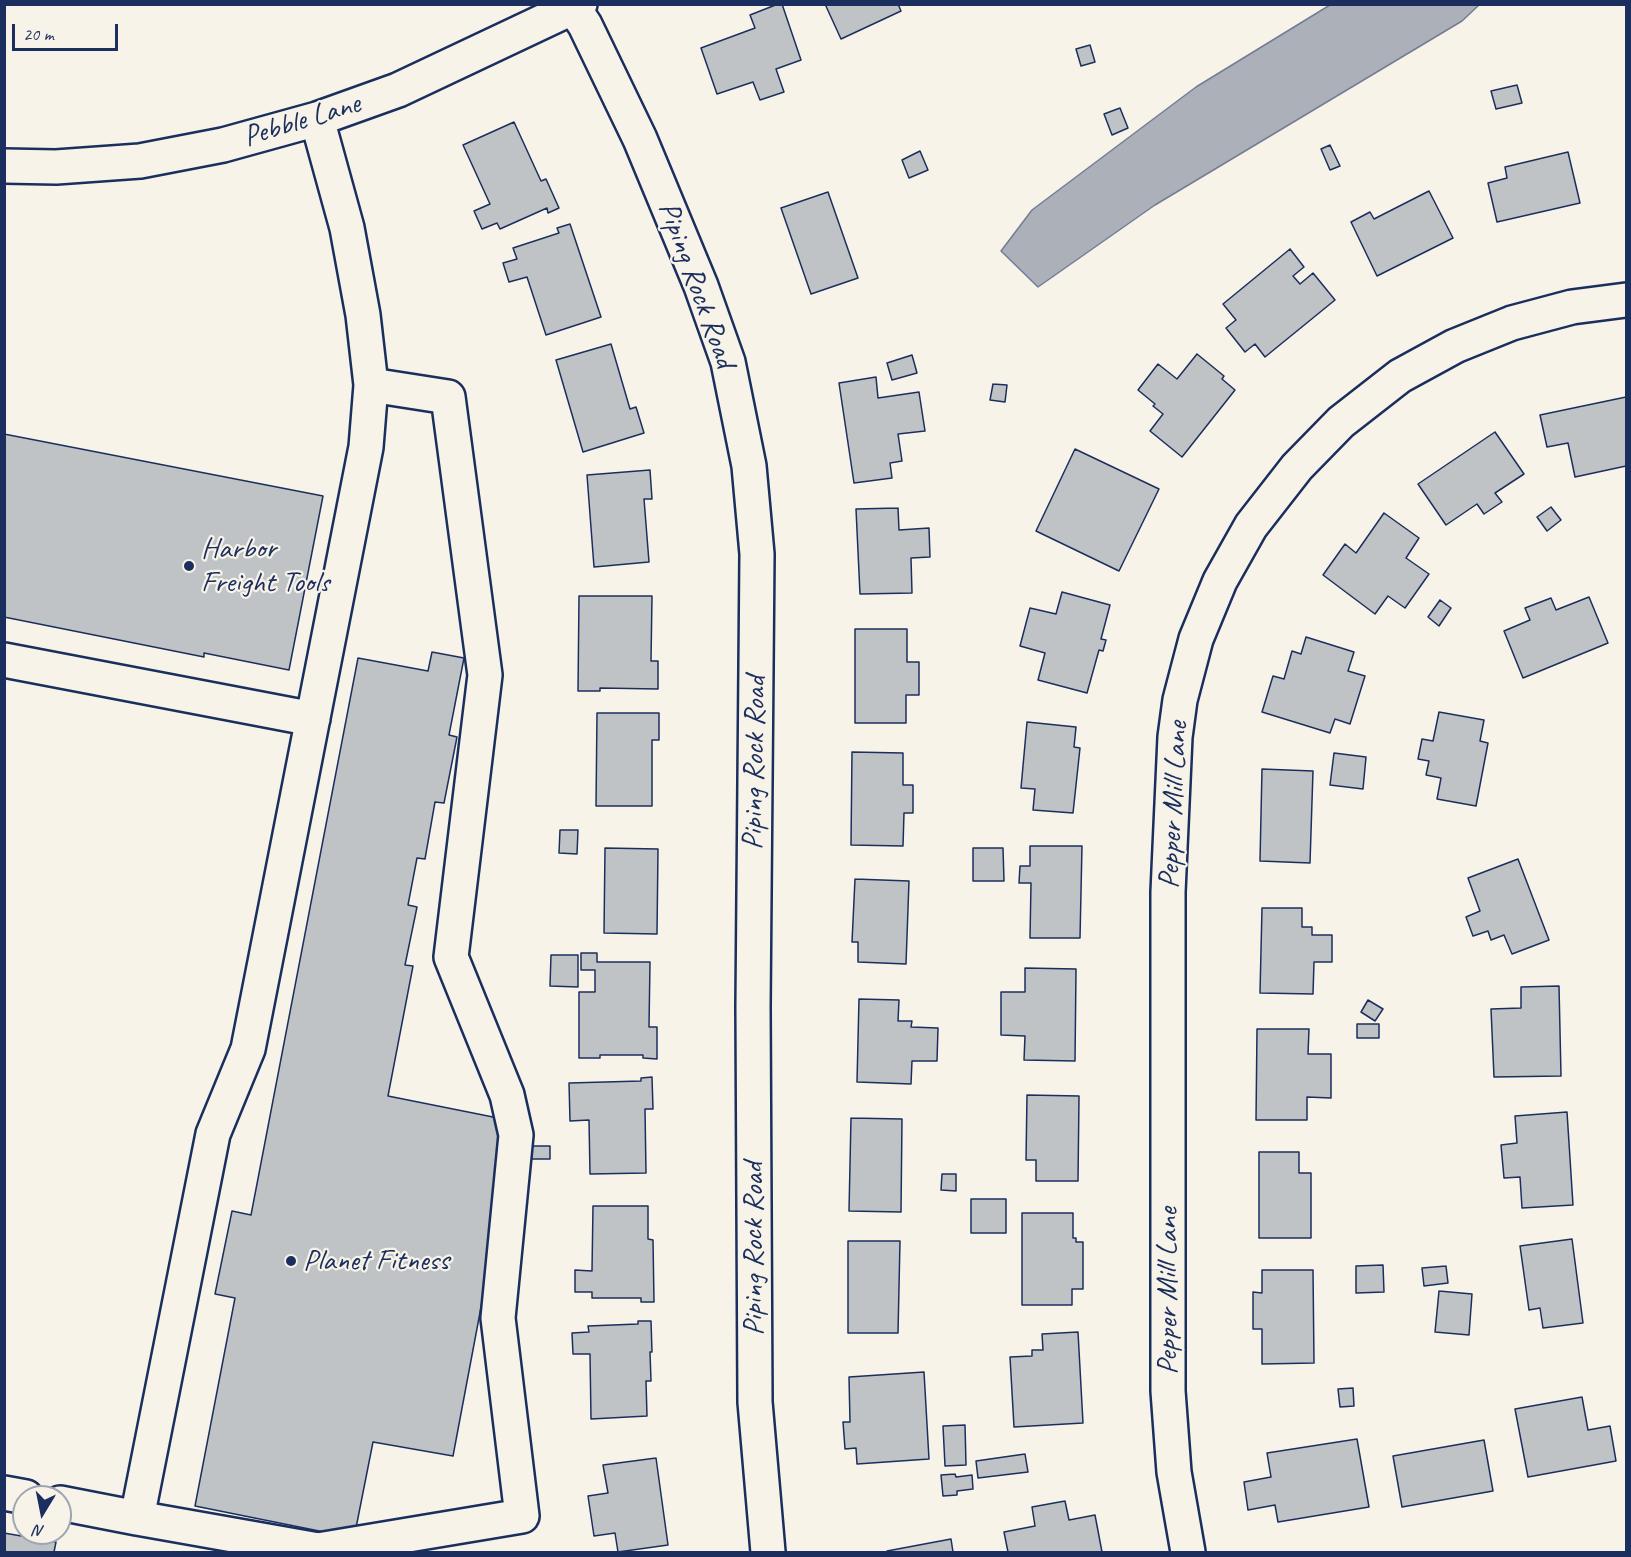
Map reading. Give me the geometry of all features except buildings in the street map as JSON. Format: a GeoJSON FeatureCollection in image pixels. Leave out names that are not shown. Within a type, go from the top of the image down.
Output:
{"type":"FeatureCollection","features":[{"type":"Feature","properties":{"kind":"street","name":"Pebble Lane"},"geometry":{"type":"LineString","coordinates":[[4,166],[56,167],[140,161],[223,145],[317,119],[398,90],[575,6]]}},
{"type":"Feature","properties":{"kind":"street","name":"Piping Rock Road"},"geometry":{"type":"LineString","coordinates":[[575,6],[640,139],[701,286],[728,362],[749,466],[758,554],[753,1006],[755,1402],[768,1552]]}},
{"type":"Feature","properties":{"kind":"street"},"geometry":{"type":"LineString","coordinates":[[137,1518],[213,1134],[248,1049],[366,447],[371,385],[363,315],[347,228],[317,119]]}},
{"type":"Feature","properties":{"kind":"street","name":"Pepper Mill Lane"},"geometry":{"type":"LineString","coordinates":[[1188,1552],[1174,1472],[1168,1391],[1168,892],[1175,737],[1180,700],[1196,639],[1220,581],[1251,526],[1297,467],[1341,422],[1400,376],[1455,346],[1512,322],[1572,307],[1626,300]]}},
{"type":"Feature","properties":{"kind":"street"},"geometry":{"type":"LineString","coordinates":[[72,1505],[318,1550],[522,1516],[498,1318],[516,1135],[507,1095],[451,957],[485,675],[450,409],[448,397],[371,385]]}},
{"type":"Feature","properties":{"kind":"street"},"geometry":{"type":"LineString","coordinates":[[4,660],[313,719]]}},
{"type":"Feature","properties":{"kind":"shaded area"},"geometry":{"type":"Polygon","coordinates":[[[1330,5],[1479,5],[1462,21],[1155,205],[1038,287],[1001,251],[1032,210],[1196,87],[1330,5]]]}},
{"type":"Feature","properties":{"kind":"place","name":"Harbor Freight Tools"},"geometry":{"type":"Point","coordinates":[189,566]}},
{"type":"Feature","properties":{"kind":"place","name":"Planet Fitness"},"geometry":{"type":"Point","coordinates":[291,1261]}}]}
